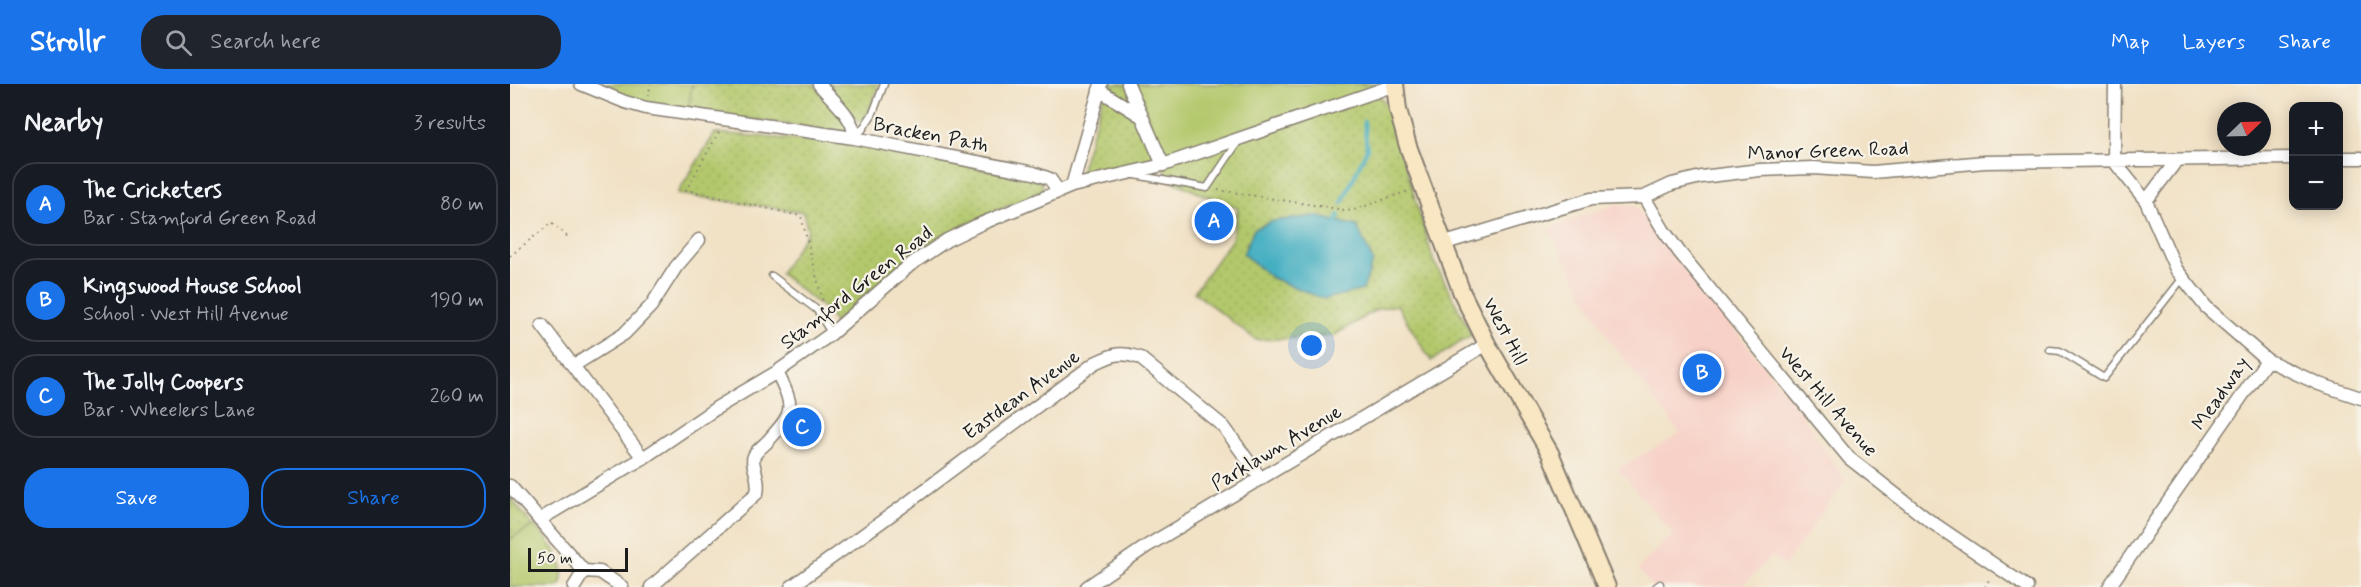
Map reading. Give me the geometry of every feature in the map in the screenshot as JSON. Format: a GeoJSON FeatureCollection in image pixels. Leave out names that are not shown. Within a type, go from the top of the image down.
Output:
{"type":"FeatureCollection","features":[{"type":"Feature","properties":{"kind":"main road","name":"West Hill"},"geometry":{"type":"LineString","coordinates":[[1395,85],[1398,110],[1408,146],[1462,292],[1487,344],[1550,453],[1607,587]]}},
{"type":"Feature","properties":{"kind":"street"},"geometry":{"type":"LineString","coordinates":[[581,84],[646,108],[854,135]]}},
{"type":"Feature","properties":{"kind":"street","name":"Bracken Path"},"geometry":{"type":"LineString","coordinates":[[819,84],[850,122],[854,135],[1034,173],[1050,178],[1059,192]]}},
{"type":"Feature","properties":{"kind":"street"},"geometry":{"type":"LineString","coordinates":[[1128,84],[1163,165]]}},
{"type":"Feature","properties":{"kind":"street"},"geometry":{"type":"LineString","coordinates":[[2114,161],[2115,84]]}},
{"type":"Feature","properties":{"kind":"street","name":"Stamford Green Road"},"geometry":{"type":"LineString","coordinates":[[539,520],[644,458],[718,407],[777,372],[831,334],[924,254],[976,226],[1072,186],[1163,165],[1395,85]]}},
{"type":"Feature","properties":{"kind":"street"},"geometry":{"type":"LineString","coordinates":[[1072,186],[1100,87],[1142,116]]}},
{"type":"Feature","properties":{"kind":"street","name":"Manor Green Road"},"geometry":{"type":"LineString","coordinates":[[1445,243],[1591,199],[1644,196],[1672,184],[1701,177],[1760,170],[1813,168],[1873,172],[1985,162],[2289,158]]}},
{"type":"Feature","properties":{"kind":"street"},"geometry":{"type":"LineString","coordinates":[[2343,158],[2361,158]]}},
{"type":"Feature","properties":{"kind":"street"},"geometry":{"type":"LineString","coordinates":[[2146,201],[2176,160]]}},
{"type":"Feature","properties":{"kind":"street","name":"Meadway"},"geometry":{"type":"LineString","coordinates":[[2109,587],[2267,360],[2206,307],[2182,279],[2146,201],[2114,161]]}},
{"type":"Feature","properties":{"kind":"street","name":"West Hill Avenue"},"geometry":{"type":"LineString","coordinates":[[1644,196],[1680,253],[1849,458],[1928,519],[2027,587]]}},
{"type":"Feature","properties":{"kind":"street"},"geometry":{"type":"LineString","coordinates":[[573,366],[624,334],[651,306],[676,267],[699,240]]}},
{"type":"Feature","properties":{"kind":"street"},"geometry":{"type":"LineString","coordinates":[[542,325],[644,458]]}},
{"type":"Feature","properties":{"kind":"street","name":"Parklawn Avenue"},"geometry":{"type":"LineString","coordinates":[[1087,587],[1147,546],[1487,344]]}},
{"type":"Feature","properties":{"kind":"street","name":"Eastdean Avenue"},"geometry":{"type":"LineString","coordinates":[[791,587],[1086,370],[1112,355],[1125,353],[1140,358],[1214,419],[1236,442],[1261,479]]}},
{"type":"Feature","properties":{"kind":"street"},"geometry":{"type":"LineString","coordinates":[[2267,360],[2319,384],[2361,398]]}},
{"type":"Feature","properties":{"kind":"street"},"geometry":{"type":"LineString","coordinates":[[651,587],[757,493],[759,478],[753,463],[754,455],[781,426],[788,416],[791,405],[777,372]]}},
{"type":"Feature","properties":{"kind":"street"},"geometry":{"type":"LineString","coordinates":[[510,486],[584,571]]}},
{"type":"Feature","properties":{"kind":"street"},"geometry":{"type":"LineString","coordinates":[[574,587],[584,571]]}},
{"type":"Feature","properties":{"kind":"street"},"geometry":{"type":"LineString","coordinates":[[584,571],[600,572],[622,587]]}},
{"type":"Feature","properties":{"kind":"lane"},"geometry":{"type":"LineString","coordinates":[[854,135],[868,122],[884,84]]}},
{"type":"Feature","properties":{"kind":"lane"},"geometry":{"type":"LineString","coordinates":[[1125,174],[1207,188],[1240,139]]}},
{"type":"Feature","properties":{"kind":"lane"},"geometry":{"type":"LineString","coordinates":[[772,276],[817,310],[831,334]]}},
{"type":"Feature","properties":{"kind":"lane"},"geometry":{"type":"LineString","coordinates":[[2050,350],[2060,351],[2104,378],[2182,279]]}},
{"type":"Feature","properties":{"kind":"path"},"geometry":{"type":"LineString","coordinates":[[725,120],[686,190],[801,216],[823,302]]}},
{"type":"Feature","properties":{"kind":"path"},"geometry":{"type":"LineString","coordinates":[[1207,188],[1350,211],[1416,189]]}},
{"type":"Feature","properties":{"kind":"path"},"geometry":{"type":"LineString","coordinates":[[510,256],[551,223],[568,237]]}},
{"type":"Feature","properties":{"kind":"shaded area"},"geometry":{"type":"Polygon","coordinates":[[[1617,204],[1634,205],[1796,406],[1845,481],[1785,565],[1771,556],[1742,587],[1653,587],[1638,569],[1673,534],[1618,469],[1680,433],[1609,340],[1548,229],[1617,204]]]}},
{"type":"Feature","properties":{"kind":"green space"},"geometry":{"type":"Polygon","coordinates":[[[591,84],[692,84],[688,111],[643,103],[591,84]]]}},
{"type":"Feature","properties":{"kind":"green space"},"geometry":{"type":"Polygon","coordinates":[[[692,84],[814,84],[847,124],[847,130],[843,132],[688,111],[692,84]]]}},
{"type":"Feature","properties":{"kind":"green space"},"geometry":{"type":"Polygon","coordinates":[[[828,84],[879,84],[870,109],[862,122],[857,121],[828,84]]]}},
{"type":"Feature","properties":{"kind":"green space"},"geometry":{"type":"Polygon","coordinates":[[[1107,84],[1369,84],[1388,106],[1433,259],[1472,335],[1431,361],[1397,305],[1377,309],[1333,336],[1256,340],[1194,292],[1232,239],[1238,208],[1168,179],[1162,162],[1077,181],[1107,84]]]}},
{"type":"Feature","properties":{"kind":"green space"},"geometry":{"type":"Polygon","coordinates":[[[1134,84],[1375,84],[1373,88],[1166,160],[1134,84]]]}},
{"type":"Feature","properties":{"kind":"green space"},"geometry":{"type":"Polygon","coordinates":[[[715,133],[851,144],[1035,179],[1042,182],[1043,190],[939,237],[911,254],[834,323],[828,312],[780,273],[808,231],[803,212],[677,194],[715,133]]]}},
{"type":"Feature","properties":{"kind":"green space"},"geometry":{"type":"Polygon","coordinates":[[[510,497],[533,526],[510,539],[510,497]]]}},
{"type":"Feature","properties":{"kind":"green space"},"geometry":{"type":"Polygon","coordinates":[[[534,525],[557,553],[562,570],[559,587],[510,587],[510,539],[534,525]]]}},
{"type":"Feature","properties":{"kind":"water"},"geometry":{"type":"Polygon","coordinates":[[[1315,216],[1357,226],[1373,261],[1363,290],[1324,299],[1272,278],[1243,254],[1254,229],[1273,221],[1315,216]]]}},
{"type":"Feature","properties":{"kind":"waterway"},"geometry":{"type":"LineString","coordinates":[[1342,203],[1367,149],[1364,121]]}},
{"type":"Feature","properties":{"kind":"waterway"},"geometry":{"type":"LineString","coordinates":[[1337,221],[1339,215]]}},
{"type":"Feature","properties":{"kind":"place","name":"The Cricketers"},"geometry":{"type":"Point","coordinates":[1214,221]}},
{"type":"Feature","properties":{"kind":"place","name":"Kingswood House School"},"geometry":{"type":"Point","coordinates":[1702,373]}},
{"type":"Feature","properties":{"kind":"place","name":"The Jolly Coopers"},"geometry":{"type":"Point","coordinates":[802,427]}}]}
